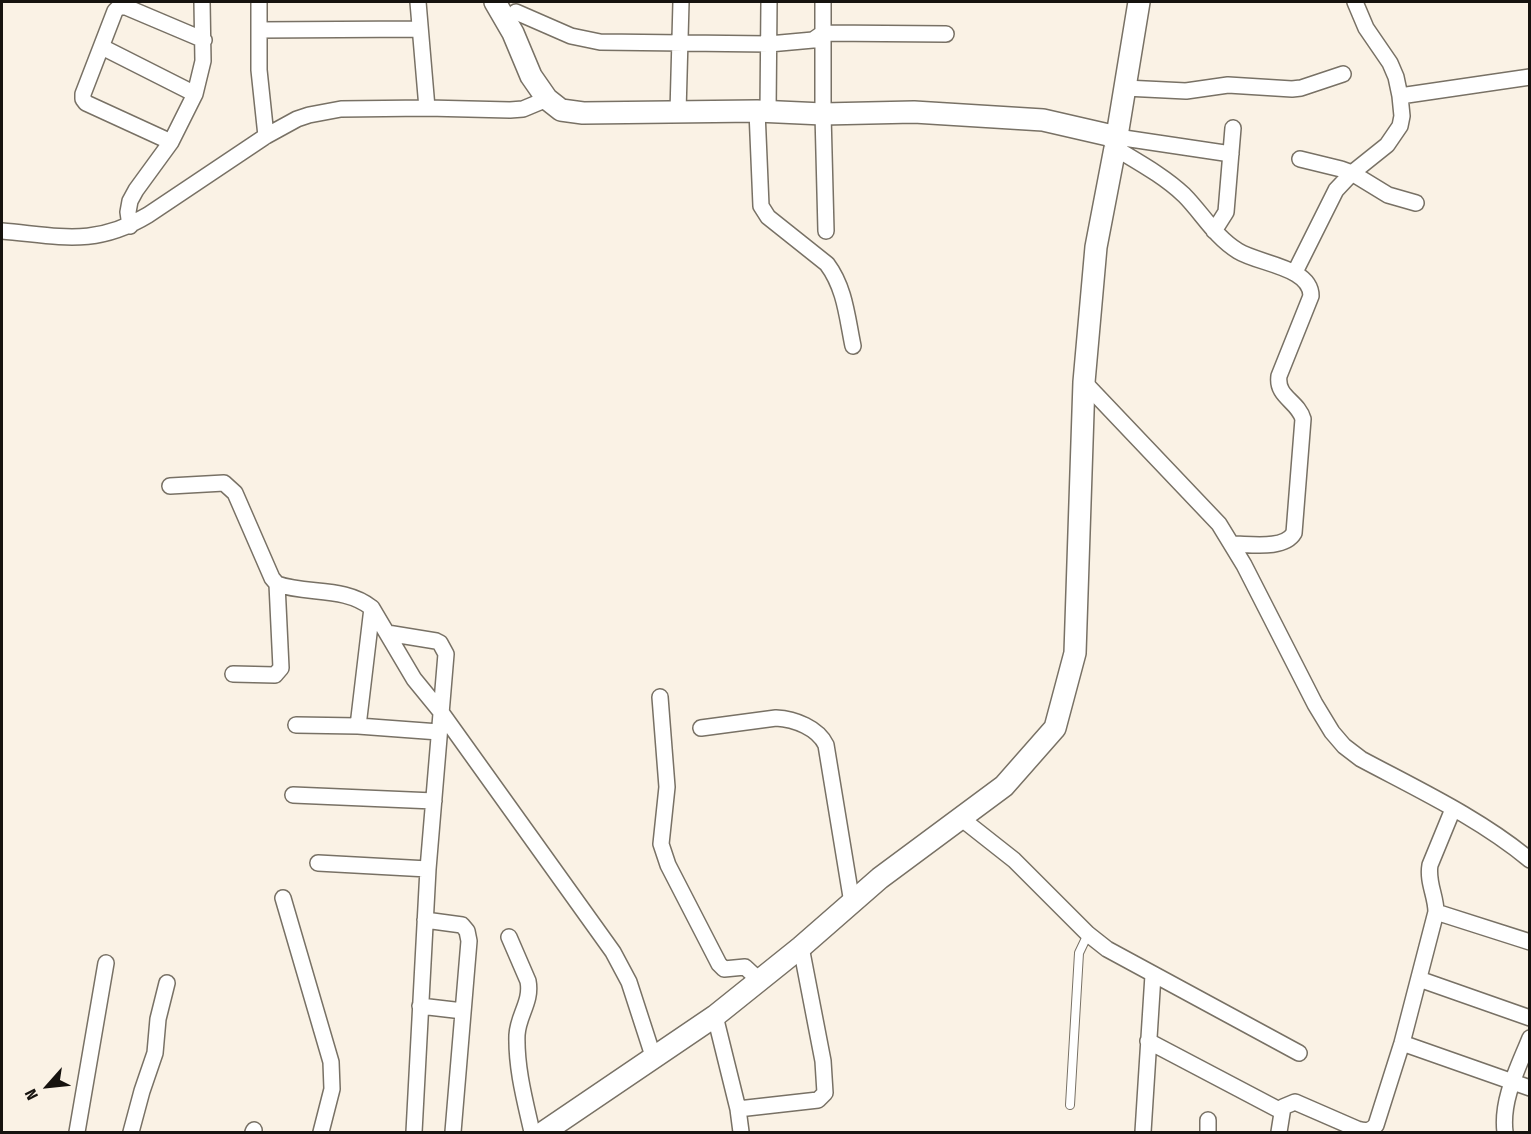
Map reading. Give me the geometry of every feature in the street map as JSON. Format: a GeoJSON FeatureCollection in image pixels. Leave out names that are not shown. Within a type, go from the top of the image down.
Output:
{"type":"FeatureCollection","features":[{"type":"Feature","properties":{"kind":"street"},"geometry":{"type":"LineString","coordinates":[[130,226],[128,212],[133,195],[171,142],[195,94],[203,61],[202,2]]}},
{"type":"Feature","properties":{"kind":"street"},"geometry":{"type":"LineString","coordinates":[[260,2],[260,92],[266,136]]}},
{"type":"Feature","properties":{"kind":"street"},"geometry":{"type":"LineString","coordinates":[[418,2],[427,108]]}},
{"type":"Feature","properties":{"kind":"street"},"geometry":{"type":"LineString","coordinates":[[495,2],[584,40],[600,42],[769,44],[813,40],[823,33],[946,34]]}},
{"type":"Feature","properties":{"kind":"street"},"geometry":{"type":"LineString","coordinates":[[678,112],[681,2]]}},
{"type":"Feature","properties":{"kind":"street"},"geometry":{"type":"LineString","coordinates":[[769,2],[769,44],[762,111],[761,206],[768,218],[827,264],[833,272],[842,291],[853,346]]}},
{"type":"Feature","properties":{"kind":"street"},"geometry":{"type":"LineString","coordinates":[[823,2],[826,231]]}},
{"type":"Feature","properties":{"kind":"street"},"geometry":{"type":"LineString","coordinates":[[552,1130],[715,1016],[801,947],[880,878],[1004,786],[1055,728],[1075,653],[1084,382],[1096,247],[1116,142],[1138,2]]}},
{"type":"Feature","properties":{"kind":"street"},"geometry":{"type":"LineString","coordinates":[[1295,272],[1336,190],[1352,173],[1377,155],[1395,136],[1400,126],[1402,116],[1400,96],[1390,63],[1366,28],[1354,2]]}},
{"type":"Feature","properties":{"kind":"street"},"geometry":{"type":"LineString","coordinates":[[171,142],[86,103],[83,99],[115,10],[122,6],[204,40]]}},
{"type":"Feature","properties":{"kind":"street"},"geometry":{"type":"LineString","coordinates":[[515,12],[531,76],[547,99],[561,110],[583,113],[914,112],[1043,120],[1116,142],[1231,154]]}},
{"type":"Feature","properties":{"kind":"street"},"geometry":{"type":"LineString","coordinates":[[259,30],[420,29]]}},
{"type":"Feature","properties":{"kind":"street"},"geometry":{"type":"LineString","coordinates":[[102,47],[195,94]]}},
{"type":"Feature","properties":{"kind":"street"},"geometry":{"type":"LineString","coordinates":[[1125,88],[1186,91],[1237,85],[1292,89],[1343,74]]}},
{"type":"Feature","properties":{"kind":"street"},"geometry":{"type":"LineString","coordinates":[[1400,96],[1530,77]]}},
{"type":"Feature","properties":{"kind":"street"},"geometry":{"type":"LineString","coordinates":[[2,231],[87,237],[130,226],[297,118],[327,111],[427,108],[510,110],[523,109],[547,99]]}},
{"type":"Feature","properties":{"kind":"street"},"geometry":{"type":"LineString","coordinates":[[1215,231],[1226,212],[1233,128]]}},
{"type":"Feature","properties":{"kind":"street"},"geometry":{"type":"LineString","coordinates":[[1116,142],[1172,184],[1228,244],[1245,255],[1295,272],[1310,284],[1311,296],[1278,383],[1280,390],[1301,412],[1303,419],[1295,526],[1290,539],[1284,542],[1232,544]]}},
{"type":"Feature","properties":{"kind":"street"},"geometry":{"type":"LineString","coordinates":[[1300,159],[1352,173],[1388,195],[1416,203]]}},
{"type":"Feature","properties":{"kind":"street"},"geometry":{"type":"LineString","coordinates":[[1084,382],[1219,524],[1232,544],[1309,693],[1332,732],[1344,746],[1361,759],[1453,809],[1502,839],[1530,860]]}},
{"type":"Feature","properties":{"kind":"street"},"geometry":{"type":"LineString","coordinates":[[170,486],[224,483],[230,487],[235,493],[272,578],[277,584],[281,668],[275,675],[233,674]]}},
{"type":"Feature","properties":{"kind":"street"},"geometry":{"type":"LineString","coordinates":[[277,584],[338,593],[364,602],[372,608],[414,679],[441,712],[614,952],[629,982],[654,1059]]}},
{"type":"Feature","properties":{"kind":"street"},"geometry":{"type":"LineString","coordinates":[[358,726],[372,608]]}},
{"type":"Feature","properties":{"kind":"street"},"geometry":{"type":"LineString","coordinates":[[387,633],[440,643],[446,654],[428,869],[414,1132]]}},
{"type":"Feature","properties":{"kind":"street"},"geometry":{"type":"LineString","coordinates":[[660,697],[667,788],[661,832],[663,854],[719,964],[724,969],[745,967],[759,980]]}},
{"type":"Feature","properties":{"kind":"street"},"geometry":{"type":"LineString","coordinates":[[701,728],[784,718],[817,732],[822,737],[826,745],[852,903]]}},
{"type":"Feature","properties":{"kind":"street"},"geometry":{"type":"LineString","coordinates":[[296,725],[358,726],[440,732]]}},
{"type":"Feature","properties":{"kind":"street"},"geometry":{"type":"LineString","coordinates":[[293,795],[434,801]]}},
{"type":"Feature","properties":{"kind":"street"},"geometry":{"type":"LineString","coordinates":[[1279,1132],[1283,1107],[1295,1102],[1357,1129],[1372,1130],[1376,1125],[1402,1043],[1436,912],[1428,873],[1453,809]]}},
{"type":"Feature","properties":{"kind":"street"},"geometry":{"type":"LineString","coordinates":[[962,819],[1014,860],[1088,934],[1107,949],[1299,1053]]}},
{"type":"Feature","properties":{"kind":"street"},"geometry":{"type":"LineString","coordinates":[[318,863],[428,869]]}},
{"type":"Feature","properties":{"kind":"street"},"geometry":{"type":"LineString","coordinates":[[283,898],[332,1074],[332,1089],[321,1132]]}},
{"type":"Feature","properties":{"kind":"street"},"geometry":{"type":"LineString","coordinates":[[1436,912],[1530,942]]}},
{"type":"Feature","properties":{"kind":"street"},"geometry":{"type":"LineString","coordinates":[[425,920],[462,925],[467,931],[469,941],[453,1132]]}},
{"type":"Feature","properties":{"kind":"street"},"geometry":{"type":"LineString","coordinates":[[508,937],[530,989],[530,997],[521,1016],[517,1035],[520,1078],[532,1132]]}},
{"type":"Feature","properties":{"kind":"street"},"geometry":{"type":"LineString","coordinates":[[738,1109],[818,1100],[825,1093],[823,1061],[801,947]]}},
{"type":"Feature","properties":{"kind":"street"},"geometry":{"type":"LineString","coordinates":[[77,1132],[106,963]]}},
{"type":"Feature","properties":{"kind":"street"},"geometry":{"type":"LineString","coordinates":[[1143,1132],[1153,975]]}},
{"type":"Feature","properties":{"kind":"street"},"geometry":{"type":"LineString","coordinates":[[1419,979],[1530,1018]]}},
{"type":"Feature","properties":{"kind":"street"},"geometry":{"type":"LineString","coordinates":[[131,1132],[155,1053],[158,1019],[167,983]]}},
{"type":"Feature","properties":{"kind":"street"},"geometry":{"type":"LineString","coordinates":[[420,1006],[463,1011]]}},
{"type":"Feature","properties":{"kind":"street"},"geometry":{"type":"LineString","coordinates":[[715,1016],[738,1109],[741,1132]]}},
{"type":"Feature","properties":{"kind":"street"},"geometry":{"type":"LineString","coordinates":[[1505,1132],[1504,1116],[1513,1082],[1530,1038]]}},
{"type":"Feature","properties":{"kind":"street"},"geometry":{"type":"LineString","coordinates":[[1148,1041],[1281,1112]]}},
{"type":"Feature","properties":{"kind":"street"},"geometry":{"type":"LineString","coordinates":[[1402,1043],[1530,1088]]}},
{"type":"Feature","properties":{"kind":"lane"},"geometry":{"type":"LineString","coordinates":[[1070,1105],[1078,953],[1088,934]]}}]}
